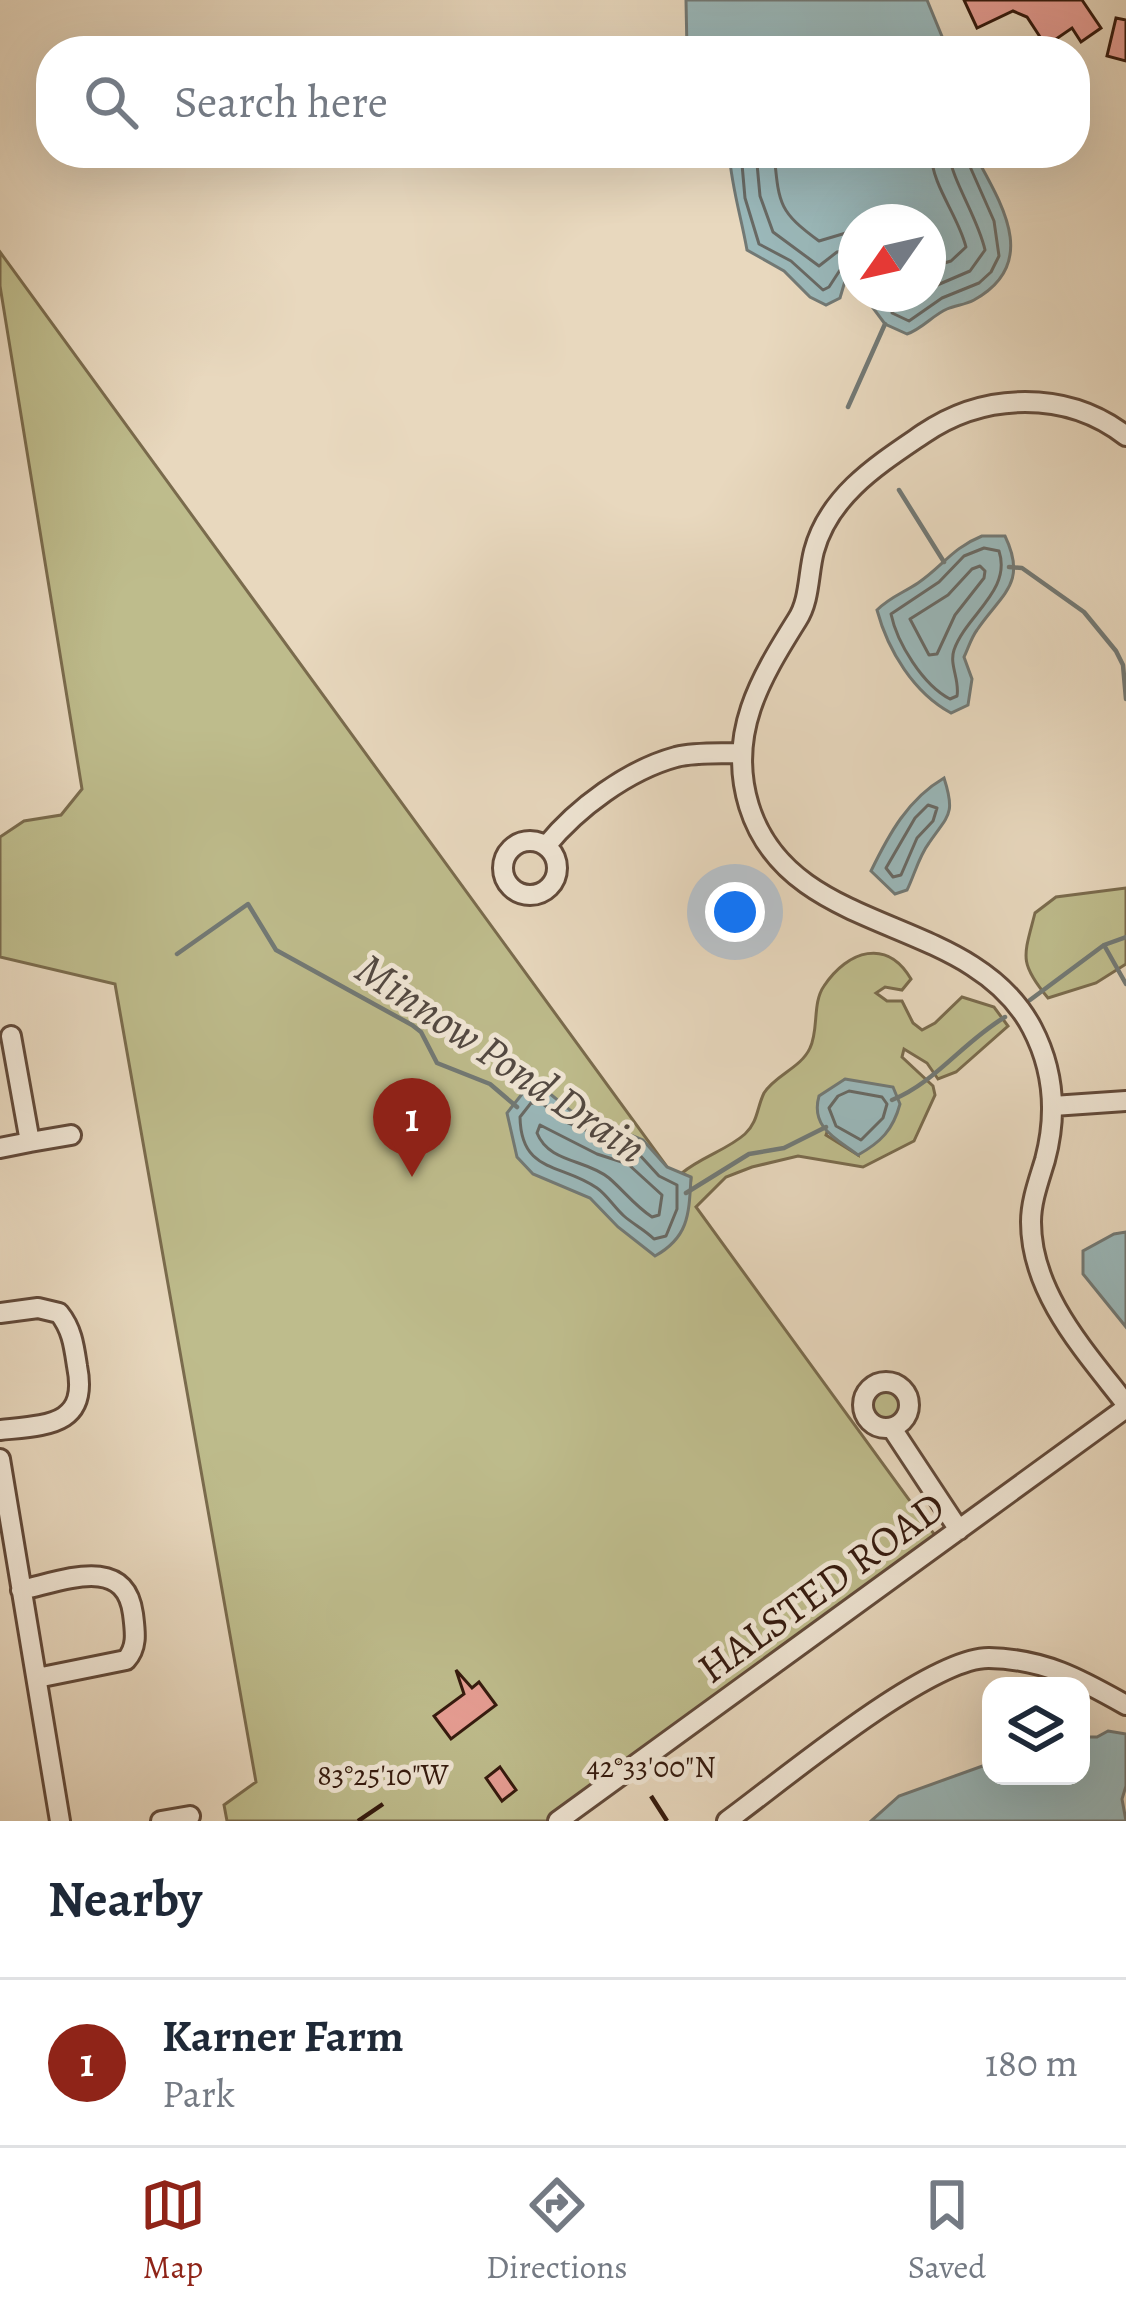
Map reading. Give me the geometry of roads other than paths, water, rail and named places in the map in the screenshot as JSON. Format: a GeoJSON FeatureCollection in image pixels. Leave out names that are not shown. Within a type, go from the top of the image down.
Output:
{"type":"FeatureCollection","features":[{"type":"Feature","properties":{"kind":"street"},"geometry":{"type":"LineString","coordinates":[[1126,436],[1074,409],[1015,401],[991,403],[936,425],[868,473],[849,489],[819,536],[805,605],[757,686],[747,712],[741,753],[751,812],[778,861],[806,886],[962,959],[1006,992],[1034,1032],[1048,1071],[1053,1106],[1030,1222],[1036,1256],[1063,1320],[1126,1406]]}},
{"type":"Feature","properties":{"kind":"street"},"geometry":{"type":"LineString","coordinates":[[546,846],[563,825],[646,768],[689,754],[741,753]]}},
{"type":"Feature","properties":{"kind":"street"},"geometry":{"type":"LineString","coordinates":[[11,1036],[30,1142]]}},
{"type":"Feature","properties":{"kind":"street"},"geometry":{"type":"LineString","coordinates":[[1053,1106],[1126,1101]]}},
{"type":"Feature","properties":{"kind":"street"},"geometry":{"type":"LineString","coordinates":[[0,1148],[71,1135]]}},
{"type":"Feature","properties":{"kind":"street"},"geometry":{"type":"LineString","coordinates":[[0,1313],[38,1309],[59,1313],[71,1332],[81,1388],[80,1399],[67,1416],[0,1430]]}},
{"type":"Feature","properties":{"kind":"street","name":"HALSTED ROAD"},"geometry":{"type":"LineString","coordinates":[[558,1821],[1126,1406]]}},
{"type":"Feature","properties":{"kind":"street"},"geometry":{"type":"LineString","coordinates":[[893,1430],[959,1530]]}},
{"type":"Feature","properties":{"kind":"street"},"geometry":{"type":"LineString","coordinates":[[0,1459],[60,1821]]}},
{"type":"Feature","properties":{"kind":"street"},"geometry":{"type":"LineString","coordinates":[[22,1590],[114,1577],[124,1585],[132,1604],[135,1639],[126,1660],[37,1678]]}},
{"type":"Feature","properties":{"kind":"street"},"geometry":{"type":"LineString","coordinates":[[727,1821],[914,1685],[967,1660],[990,1658],[1061,1669],[1126,1705]]}},
{"type":"Feature","properties":{"kind":"street"},"geometry":{"type":"LineString","coordinates":[[161,1821],[190,1816]]}},
{"type":"Feature","properties":{"kind":"water"},"geometry":{"type":"Polygon","coordinates":[[[686,0],[927,0],[942,36],[687,36],[686,0]]]}},
{"type":"Feature","properties":{"kind":"water"},"geometry":{"type":"Polygon","coordinates":[[[731,168],[982,168],[1004,212],[1011,250],[994,285],[974,300],[946,310],[946,204],[838,204],[838,299],[826,305],[810,297],[784,271],[747,250],[731,168]]]}},
{"type":"Feature","properties":{"kind":"water"},"geometry":{"type":"Polygon","coordinates":[[[876,312],[942,312],[907,334],[885,324],[876,312]]]}},
{"type":"Feature","properties":{"kind":"water"},"geometry":{"type":"Polygon","coordinates":[[[982,536],[1005,536],[1013,577],[964,657],[972,679],[968,705],[951,713],[925,694],[904,669],[877,610],[982,536]]]}},
{"type":"Feature","properties":{"kind":"water"},"geometry":{"type":"Polygon","coordinates":[[[944,778],[948,814],[922,854],[907,890],[895,894],[871,871],[910,807],[944,778]]]}},
{"type":"Feature","properties":{"kind":"water"},"geometry":{"type":"Polygon","coordinates":[[[845,1079],[893,1087],[900,1104],[885,1134],[858,1155],[827,1132],[818,1116],[819,1096],[845,1079]]]}},
{"type":"Feature","properties":{"kind":"water"},"geometry":{"type":"Polygon","coordinates":[[[526,1089],[549,1093],[571,1111],[643,1140],[667,1167],[691,1177],[688,1213],[675,1241],[655,1256],[590,1198],[533,1174],[517,1157],[507,1113],[526,1089]]]}},
{"type":"Feature","properties":{"kind":"water"},"geometry":{"type":"Polygon","coordinates":[[[1126,1232],[1126,1327],[1083,1274],[1083,1251],[1126,1232]]]}},
{"type":"Feature","properties":{"kind":"water"},"geometry":{"type":"Polygon","coordinates":[[[1108,1731],[1126,1734],[1122,1799],[1126,1821],[871,1821],[899,1796],[982,1766],[982,1785],[1090,1785],[1090,1737],[1108,1731]]]}},
{"type":"Feature","properties":{"kind":"waterway"},"geometry":{"type":"LineString","coordinates":[[848,407],[885,324]]}},
{"type":"Feature","properties":{"kind":"waterway"},"geometry":{"type":"LineString","coordinates":[[899,490],[944,562]]}},
{"type":"Feature","properties":{"kind":"waterway"},"geometry":{"type":"LineString","coordinates":[[1009,567],[1022,568],[1084,612],[1123,665],[1126,699]]}},
{"type":"Feature","properties":{"kind":"waterway","name":"Minnow Pond Drain"},"geometry":{"type":"LineString","coordinates":[[177,954],[248,904],[276,950],[412,1025],[421,1032],[437,1063],[490,1084],[517,1107]]}},
{"type":"Feature","properties":{"kind":"waterway","name":"Minnow Pond Drain"},"geometry":{"type":"LineString","coordinates":[[1030,1000],[1104,945],[1126,937]]}},
{"type":"Feature","properties":{"kind":"waterway"},"geometry":{"type":"LineString","coordinates":[[1104,945],[1126,984]]}},
{"type":"Feature","properties":{"kind":"waterway","name":"Minnow Pond Drain"},"geometry":{"type":"LineString","coordinates":[[892,1100],[922,1083],[1005,1017]]}},
{"type":"Feature","properties":{"kind":"waterway","name":"Minnow Pond Drain"},"geometry":{"type":"LineString","coordinates":[[686,1193],[749,1154],[784,1148],[826,1127]]}},
{"type":"Feature","properties":{"kind":"place","name":"Karner Farm"},"geometry":{"type":"Point","coordinates":[412,1177]}}]}
